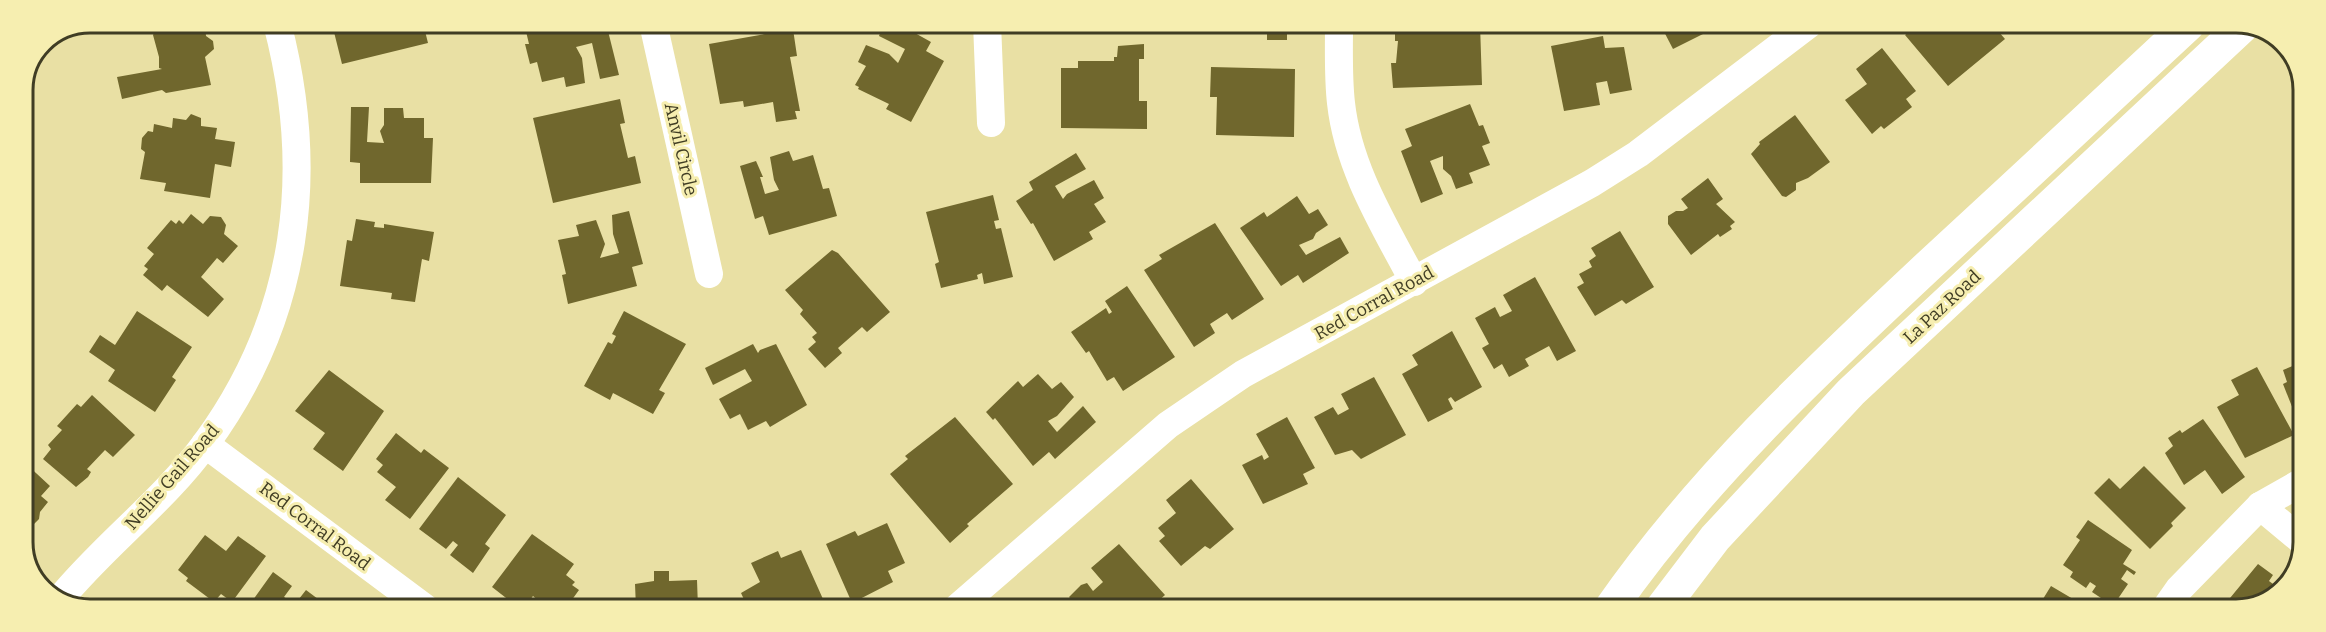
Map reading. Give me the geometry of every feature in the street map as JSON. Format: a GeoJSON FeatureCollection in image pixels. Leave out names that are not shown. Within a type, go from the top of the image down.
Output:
{"type":"FeatureCollection","features":[{"type":"Feature","properties":{"kind":"main road"},"geometry":{"type":"LineString","coordinates":[[1618,599],[1686,510],[1746,443],[1819,368],[2179,33]]}},
{"type":"Feature","properties":{"kind":"main road","name":"La Paz Road"},"geometry":{"type":"LineString","coordinates":[[1668,599],[1715,538],[1851,392],[2235,33]]}},
{"type":"Feature","properties":{"kind":"street","name":"Nellie Gail Road"},"geometry":{"type":"LineString","coordinates":[[65,593],[149,507],[205,444],[246,380],[271,320],[291,248],[298,189],[298,132],[290,71],[280,33]]}},
{"type":"Feature","properties":{"kind":"street","name":"Anvil Circle"},"geometry":{"type":"LineString","coordinates":[[655,33],[710,274]]}},
{"type":"Feature","properties":{"kind":"street"},"geometry":{"type":"LineString","coordinates":[[987,33],[991,123]]}},
{"type":"Feature","properties":{"kind":"street"},"geometry":{"type":"LineString","coordinates":[[1339,33],[1341,103],[1348,142],[1363,183],[1414,282]]}},
{"type":"Feature","properties":{"kind":"street","name":"Red Corral Road"},"geometry":{"type":"LineString","coordinates":[[967,599],[1168,425],[1243,374],[1592,183],[1638,154],[1797,33]]}},
{"type":"Feature","properties":{"kind":"street","name":"Red Corral Road"},"geometry":{"type":"LineString","coordinates":[[205,444],[413,599]]}},
{"type":"Feature","properties":{"kind":"street"},"geometry":{"type":"LineString","coordinates":[[2172,599],[2260,506],[2293,487]]}},
{"type":"Feature","properties":{"kind":"street"},"geometry":{"type":"LineString","coordinates":[[2260,506],[2293,533]]}},
{"type":"Feature","properties":{"kind":"building"},"geometry":{"type":"Polygon","coordinates":[[[154,33],[206,33],[206,36],[213,41],[214,49],[205,57],[211,85],[166,93],[162,90],[122,99],[117,77],[162,69],[159,68],[159,57],[154,33]]]}},
{"type":"Feature","properties":{"kind":"building"},"geometry":{"type":"Polygon","coordinates":[[[334,33],[426,33],[428,43],[342,64],[334,33]]]}},
{"type":"Feature","properties":{"kind":"building"},"geometry":{"type":"Polygon","coordinates":[[[526,33],[608,33],[619,75],[600,79],[592,43],[576,47],[582,58],[585,83],[566,87],[564,77],[542,82],[537,62],[530,64],[525,44],[529,44],[526,33]]]}},
{"type":"Feature","properties":{"kind":"building"},"geometry":{"type":"Polygon","coordinates":[[[771,33],[794,33],[797,56],[790,57],[800,111],[795,111],[797,119],[776,122],[773,102],[744,107],[743,101],[720,104],[709,44],[771,33]]]}},
{"type":"Feature","properties":{"kind":"building"},"geometry":{"type":"Polygon","coordinates":[[[880,33],[915,33],[931,42],[926,51],[944,61],[911,122],[886,109],[889,104],[858,89],[859,87],[855,85],[866,66],[858,62],[866,45],[889,54],[898,63],[905,49],[879,36],[880,33]]]}},
{"type":"Feature","properties":{"kind":"building"},"geometry":{"type":"Polygon","coordinates":[[[1267,33],[1287,33],[1287,40],[1267,40],[1267,33]]]}},
{"type":"Feature","properties":{"kind":"building"},"geometry":{"type":"Polygon","coordinates":[[[1395,33],[1480,33],[1482,85],[1393,88],[1391,63],[1396,63],[1398,41],[1395,41],[1395,33]]]}},
{"type":"Feature","properties":{"kind":"building"},"geometry":{"type":"Polygon","coordinates":[[[1665,33],[1705,33],[1673,49],[1665,33]]]}},
{"type":"Feature","properties":{"kind":"building"},"geometry":{"type":"Polygon","coordinates":[[[1907,33],[2000,33],[2005,39],[1948,86],[1905,35],[1907,33]]]}},
{"type":"Feature","properties":{"kind":"building"},"geometry":{"type":"Polygon","coordinates":[[[1603,36],[1605,48],[1624,47],[1632,90],[1610,94],[1607,81],[1596,83],[1600,105],[1564,111],[1551,46],[1603,36]]]}},
{"type":"Feature","properties":{"kind":"building"},"geometry":{"type":"Polygon","coordinates":[[[1144,44],[1144,59],[1139,59],[1139,101],[1147,101],[1147,129],[1061,128],[1061,68],[1078,68],[1078,61],[1114,61],[1114,57],[1117,57],[1118,46],[1144,44]]]}},
{"type":"Feature","properties":{"kind":"building"},"geometry":{"type":"Polygon","coordinates":[[[1882,48],[1916,91],[1906,99],[1912,107],[1884,129],[1881,126],[1872,134],[1845,100],[1867,84],[1856,69],[1882,48]]]}},
{"type":"Feature","properties":{"kind":"building"},"geometry":{"type":"Polygon","coordinates":[[[1211,67],[1295,69],[1294,137],[1216,135],[1217,97],[1210,97],[1211,67]]]}},
{"type":"Feature","properties":{"kind":"building"},"geometry":{"type":"Polygon","coordinates":[[[620,99],[625,123],[620,124],[628,158],[635,156],[641,183],[553,203],[533,118],[620,99]]]}},
{"type":"Feature","properties":{"kind":"building"},"geometry":{"type":"Polygon","coordinates":[[[1470,104],[1479,126],[1483,125],[1490,143],[1482,146],[1490,165],[1469,173],[1473,183],[1456,189],[1451,176],[1443,169],[1443,156],[1430,161],[1443,194],[1421,203],[1401,151],[1412,146],[1405,129],[1470,104]]]}},
{"type":"Feature","properties":{"kind":"building"},"geometry":{"type":"Polygon","coordinates":[[[351,107],[369,107],[367,142],[384,143],[380,131],[384,125],[384,108],[403,108],[404,118],[424,118],[424,138],[433,138],[431,183],[360,183],[360,163],[350,162],[351,107]]]}},
{"type":"Feature","properties":{"kind":"building"},"geometry":{"type":"Polygon","coordinates":[[[191,114],[201,118],[201,126],[217,128],[215,139],[235,142],[231,167],[215,164],[210,198],[164,191],[166,183],[140,179],[145,152],[141,149],[142,138],[148,131],[153,132],[154,124],[172,128],[173,118],[186,120],[191,114]]]}},
{"type":"Feature","properties":{"kind":"building"},"geometry":{"type":"Polygon","coordinates":[[[1795,115],[1830,162],[1808,178],[1796,183],[1796,190],[1786,197],[1782,196],[1751,154],[1760,144],[1759,142],[1795,115]]]}},
{"type":"Feature","properties":{"kind":"building"},"geometry":{"type":"Polygon","coordinates":[[[789,151],[793,161],[813,155],[823,189],[829,188],[837,216],[769,235],[763,216],[755,219],[740,166],[756,161],[763,177],[760,177],[765,194],[779,190],[774,180],[770,157],[789,151]]]}},
{"type":"Feature","properties":{"kind":"building"},"geometry":{"type":"Polygon","coordinates":[[[1076,153],[1086,169],[1055,186],[1063,199],[1067,194],[1094,180],[1104,198],[1094,204],[1106,222],[1089,232],[1093,239],[1054,261],[1033,223],[1031,224],[1016,201],[1033,190],[1029,182],[1076,153]]]}},
{"type":"Feature","properties":{"kind":"building"},"geometry":{"type":"Polygon","coordinates":[[[1708,178],[1723,199],[1716,204],[1735,222],[1730,226],[1732,229],[1720,237],[1718,234],[1691,255],[1668,224],[1668,216],[1688,208],[1681,199],[1708,178]]]}},
{"type":"Feature","properties":{"kind":"building"},"geometry":{"type":"Polygon","coordinates":[[[993,195],[999,220],[994,221],[996,229],[1001,228],[1013,277],[984,284],[982,273],[977,275],[978,279],[941,288],[935,264],[939,262],[926,212],[993,195]]]}},
{"type":"Feature","properties":{"kind":"building"},"geometry":{"type":"Polygon","coordinates":[[[1297,196],[1309,214],[1318,209],[1328,225],[1316,233],[1313,239],[1299,245],[1306,255],[1340,237],[1349,253],[1303,283],[1298,275],[1281,286],[1240,228],[1264,212],[1267,217],[1297,196]]]}},
{"type":"Feature","properties":{"kind":"building"},"geometry":{"type":"Polygon","coordinates":[[[629,211],[643,264],[632,267],[637,286],[568,304],[562,275],[566,274],[558,240],[579,236],[576,225],[596,220],[605,244],[600,258],[619,253],[613,234],[612,215],[629,211]]]}},
{"type":"Feature","properties":{"kind":"building"},"geometry":{"type":"Polygon","coordinates":[[[191,214],[203,224],[210,216],[221,217],[226,225],[224,234],[238,246],[223,263],[217,258],[201,277],[224,299],[208,317],[167,285],[162,291],[143,275],[148,269],[144,266],[154,254],[147,248],[171,220],[176,224],[179,220],[183,224],[191,214]]]}},
{"type":"Feature","properties":{"kind":"building"},"geometry":{"type":"Polygon","coordinates":[[[356,219],[375,222],[374,227],[384,228],[384,224],[434,232],[429,261],[422,259],[415,302],[391,299],[392,293],[340,286],[347,240],[352,241],[356,219]]]}},
{"type":"Feature","properties":{"kind":"building"},"geometry":{"type":"Polygon","coordinates":[[[1215,223],[1264,299],[1232,320],[1227,313],[1210,324],[1215,333],[1194,347],[1144,270],[1162,259],[1159,255],[1215,223]]]}},
{"type":"Feature","properties":{"kind":"building"},"geometry":{"type":"Polygon","coordinates":[[[1620,231],[1654,287],[1626,304],[1622,300],[1595,316],[1577,287],[1584,283],[1579,274],[1592,267],[1589,261],[1596,256],[1591,248],[1620,231]]]}},
{"type":"Feature","properties":{"kind":"building"},"geometry":{"type":"Polygon","coordinates":[[[832,250],[838,253],[890,312],[867,332],[862,327],[838,348],[842,353],[825,368],[808,349],[816,342],[812,337],[817,333],[800,314],[803,310],[785,290],[832,250]]]}},
{"type":"Feature","properties":{"kind":"building"},"geometry":{"type":"Polygon","coordinates":[[[1535,277],[1576,351],[1557,361],[1549,346],[1525,359],[1529,366],[1509,377],[1502,364],[1494,369],[1482,348],[1489,344],[1475,318],[1495,307],[1500,317],[1512,311],[1503,295],[1535,277]]]}},
{"type":"Feature","properties":{"kind":"building"},"geometry":{"type":"Polygon","coordinates":[[[1127,286],[1175,357],[1123,391],[1114,377],[1107,381],[1089,351],[1086,353],[1071,332],[1106,308],[1109,314],[1112,312],[1105,301],[1127,286]]]}},
{"type":"Feature","properties":{"kind":"building"},"geometry":{"type":"Polygon","coordinates":[[[137,311],[192,347],[172,377],[176,380],[155,412],[108,381],[115,370],[89,352],[100,335],[115,345],[137,311]]]}},
{"type":"Feature","properties":{"kind":"building"},"geometry":{"type":"Polygon","coordinates":[[[624,311],[686,344],[659,390],[665,393],[653,414],[613,393],[610,400],[584,386],[608,342],[612,344],[616,336],[612,334],[624,311]]]}},
{"type":"Feature","properties":{"kind":"building"},"geometry":{"type":"Polygon","coordinates":[[[1452,331],[1482,387],[1455,402],[1451,397],[1448,399],[1453,409],[1428,422],[1402,374],[1418,365],[1412,355],[1452,331]]]}},
{"type":"Feature","properties":{"kind":"building"},"geometry":{"type":"Polygon","coordinates":[[[753,344],[758,353],[776,344],[807,405],[770,427],[766,421],[748,430],[740,414],[730,419],[719,399],[752,381],[745,369],[713,385],[705,368],[753,344]]]}},
{"type":"Feature","properties":{"kind":"building"},"geometry":{"type":"Polygon","coordinates":[[[2293,366],[2293,409],[2283,384],[2287,382],[2283,370],[2293,366]]]}},
{"type":"Feature","properties":{"kind":"building"},"geometry":{"type":"Polygon","coordinates":[[[2257,367],[2293,435],[2245,458],[2217,407],[2239,395],[2231,380],[2257,367]]]}},
{"type":"Feature","properties":{"kind":"building"},"geometry":{"type":"Polygon","coordinates":[[[329,370],[384,411],[343,471],[313,449],[325,433],[295,411],[329,370]]]}},
{"type":"Feature","properties":{"kind":"building"},"geometry":{"type":"Polygon","coordinates":[[[1038,374],[1052,389],[1061,382],[1074,397],[1057,416],[1048,421],[1057,432],[1083,406],[1096,422],[1055,459],[1049,452],[1033,466],[995,418],[993,420],[986,412],[1018,381],[1023,387],[1038,374]]]}},
{"type":"Feature","properties":{"kind":"building"},"geometry":{"type":"Polygon","coordinates":[[[1374,377],[1406,435],[1361,459],[1352,450],[1335,455],[1314,417],[1333,407],[1338,415],[1349,409],[1341,394],[1374,377]]]}},
{"type":"Feature","properties":{"kind":"building"},"geometry":{"type":"Polygon","coordinates":[[[92,395],[135,435],[113,457],[105,450],[87,469],[91,472],[88,477],[76,487],[43,459],[51,449],[48,445],[62,430],[57,426],[77,404],[81,407],[92,395]]]}},
{"type":"Feature","properties":{"kind":"building"},"geometry":{"type":"Polygon","coordinates":[[[955,417],[1013,484],[967,524],[969,526],[950,543],[890,474],[908,459],[905,456],[955,417]]]}},
{"type":"Feature","properties":{"kind":"building"},"geometry":{"type":"Polygon","coordinates":[[[1287,417],[1315,468],[1303,474],[1308,484],[1263,504],[1242,465],[1262,455],[1264,460],[1269,457],[1256,434],[1287,417]]]}},
{"type":"Feature","properties":{"kind":"building"},"geometry":{"type":"Polygon","coordinates":[[[2203,419],[2245,477],[2222,494],[2205,470],[2184,485],[2165,453],[2173,446],[2168,438],[2180,430],[2182,433],[2203,419]]]}},
{"type":"Feature","properties":{"kind":"building"},"geometry":{"type":"Polygon","coordinates":[[[396,433],[421,453],[424,449],[449,468],[410,519],[385,500],[396,487],[377,472],[383,465],[376,459],[396,433]]]}},
{"type":"Feature","properties":{"kind":"building"},"geometry":{"type":"Polygon","coordinates":[[[2144,466],[2186,508],[2171,523],[2173,526],[2150,549],[2094,493],[2109,478],[2120,489],[2144,466]]]}},
{"type":"Feature","properties":{"kind":"building"},"geometry":{"type":"Polygon","coordinates":[[[33,470],[50,486],[41,496],[48,502],[34,524],[33,470]]]}},
{"type":"Feature","properties":{"kind":"building"},"geometry":{"type":"Polygon","coordinates":[[[458,477],[506,515],[485,544],[490,548],[473,573],[450,555],[458,545],[453,541],[446,549],[419,529],[458,477]]]}},
{"type":"Feature","properties":{"kind":"building"},"geometry":{"type":"Polygon","coordinates":[[[1191,479],[1234,529],[1210,549],[1205,546],[1181,566],[1159,541],[1165,536],[1158,528],[1176,513],[1166,500],[1191,479]]]}},
{"type":"Feature","properties":{"kind":"building"},"geometry":{"type":"Polygon","coordinates":[[[2088,520],[2132,550],[2123,564],[2136,572],[2134,575],[2127,570],[2121,579],[2128,584],[2118,599],[2102,599],[2092,592],[2096,586],[2090,582],[2086,588],[2070,577],[2073,572],[2063,565],[2080,540],[2076,537],[2088,520]]]}},
{"type":"Feature","properties":{"kind":"building"},"geometry":{"type":"Polygon","coordinates":[[[887,523],[905,563],[888,571],[893,582],[860,599],[850,599],[826,544],[855,531],[858,536],[887,523]]]}},
{"type":"Feature","properties":{"kind":"building"},"geometry":{"type":"Polygon","coordinates":[[[532,534],[574,564],[566,575],[575,582],[572,585],[579,590],[572,599],[536,599],[533,596],[531,599],[507,599],[492,587],[532,534]]]}},
{"type":"Feature","properties":{"kind":"building"},"geometry":{"type":"Polygon","coordinates":[[[205,535],[226,551],[238,536],[266,556],[234,599],[228,599],[221,594],[217,599],[210,599],[186,581],[188,578],[178,570],[205,535]]]}},
{"type":"Feature","properties":{"kind":"building"},"geometry":{"type":"Polygon","coordinates":[[[1119,544],[1165,595],[1160,599],[1071,599],[1069,597],[1081,585],[1087,583],[1093,591],[1103,582],[1091,568],[1119,544]]]}},
{"type":"Feature","properties":{"kind":"building"},"geometry":{"type":"Polygon","coordinates":[[[801,550],[823,599],[744,599],[741,593],[760,582],[751,563],[778,551],[781,558],[801,550]]]}},
{"type":"Feature","properties":{"kind":"building"},"geometry":{"type":"Polygon","coordinates":[[[2258,564],[2273,575],[2269,581],[2274,585],[2265,591],[2247,598],[2229,599],[2258,564]]]}},
{"type":"Feature","properties":{"kind":"building"},"geometry":{"type":"Polygon","coordinates":[[[654,571],[669,571],[669,581],[697,580],[698,599],[636,599],[635,584],[654,581],[654,571]]]}},
{"type":"Feature","properties":{"kind":"building"},"geometry":{"type":"Polygon","coordinates":[[[273,572],[292,586],[284,597],[287,599],[254,599],[273,572]]]}},
{"type":"Feature","properties":{"kind":"building"},"geometry":{"type":"Polygon","coordinates":[[[2051,586],[2073,599],[2043,599],[2051,586]]]}},
{"type":"Feature","properties":{"kind":"building"},"geometry":{"type":"Polygon","coordinates":[[[306,590],[318,599],[299,599],[306,590]]]}}]}
